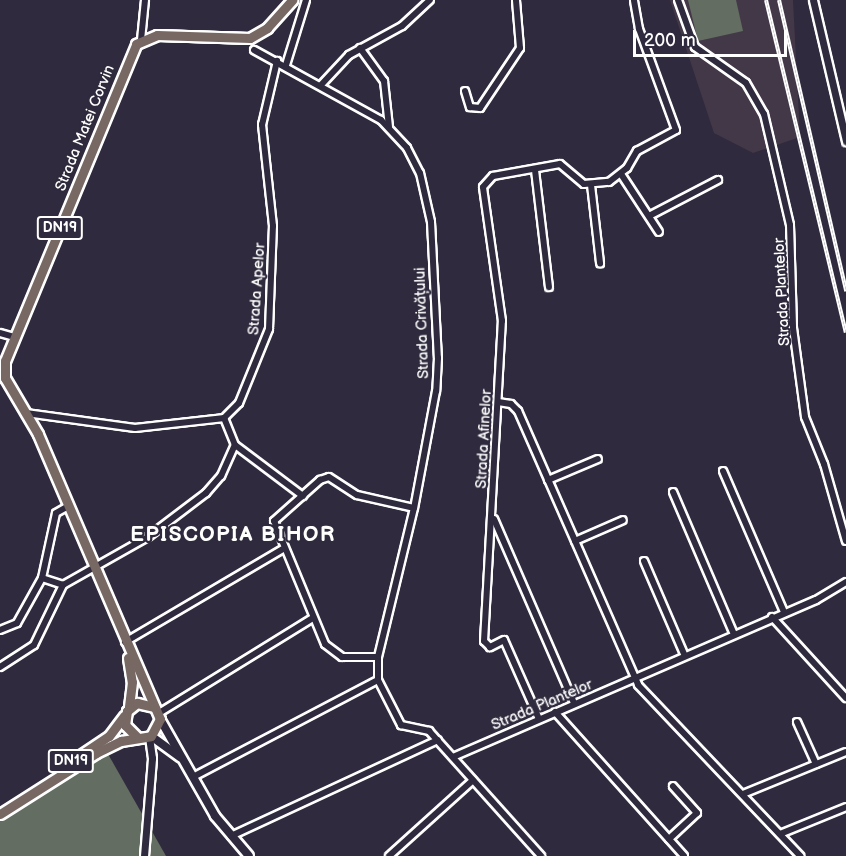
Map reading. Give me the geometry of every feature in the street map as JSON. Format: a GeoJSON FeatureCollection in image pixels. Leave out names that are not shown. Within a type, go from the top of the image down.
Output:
{"type":"FeatureCollection","features":[{"type":"Feature","properties":{"kind":"main road"},"geometry":{"type":"LineString","coordinates":[[141,40],[169,34],[250,38],[267,28],[292,0]]}},
{"type":"Feature","properties":{"kind":"main road","name":"Strada Matei Corvin"},"geometry":{"type":"LineString","coordinates":[[141,40],[129,57],[2,371],[13,394],[26,413],[158,714],[193,777],[231,836],[249,856]]}},
{"type":"Feature","properties":{"kind":"main road","name":"Strada Matei Corvin"},"geometry":{"type":"LineString","coordinates":[[126,645],[132,682],[127,711]]}},
{"type":"Feature","properties":{"kind":"main road"},"geometry":{"type":"LineString","coordinates":[[138,738],[127,730],[127,711],[142,702],[158,714],[150,737]]}},
{"type":"Feature","properties":{"kind":"main road","name":"DN19"},"geometry":{"type":"LineString","coordinates":[[0,806],[102,741],[127,711]]}},
{"type":"Feature","properties":{"kind":"main road","name":"Strada Matei Corvin"},"geometry":{"type":"LineString","coordinates":[[150,737],[183,760]]}},
{"type":"Feature","properties":{"kind":"main road","name":"DN19"},"geometry":{"type":"LineString","coordinates":[[0,813],[96,753],[121,741],[150,737]]}},
{"type":"Feature","properties":{"kind":"street"},"geometry":{"type":"LineString","coordinates":[[141,40],[145,0]]}},
{"type":"Feature","properties":{"kind":"street"},"geometry":{"type":"LineString","coordinates":[[286,65],[306,0]]}},
{"type":"Feature","properties":{"kind":"street"},"geometry":{"type":"LineString","coordinates":[[321,85],[339,63],[360,48],[402,26],[430,0]]}},
{"type":"Feature","properties":{"kind":"street"},"geometry":{"type":"LineString","coordinates":[[465,91],[470,107],[480,108],[520,48],[516,0]]}},
{"type":"Feature","properties":{"kind":"street"},"geometry":{"type":"LineString","coordinates":[[600,263],[591,185],[621,174],[637,151],[671,135],[677,126],[639,29],[634,0]]}},
{"type":"Feature","properties":{"kind":"street","name":"Strada Plantelor"},"geometry":{"type":"LineString","coordinates":[[678,0],[695,47],[746,83],[764,114],[790,225],[794,328],[806,417],[824,464],[846,541]]}},
{"type":"Feature","properties":{"kind":"street"},"geometry":{"type":"LineString","coordinates":[[813,0],[846,141]]}},
{"type":"Feature","properties":{"kind":"street"},"geometry":{"type":"LineString","coordinates":[[360,48],[384,81],[389,128]]}},
{"type":"Feature","properties":{"kind":"street","name":"Strada Crivățului"},"geometry":{"type":"LineString","coordinates":[[254,50],[353,102],[389,128],[415,161],[425,186],[431,222],[438,358],[414,508],[378,657],[378,680]]}},
{"type":"Feature","properties":{"kind":"street","name":"Strada Apelor"},"geometry":{"type":"LineString","coordinates":[[224,418],[243,395],[269,329],[273,226],[262,125],[277,61]]}},
{"type":"Feature","properties":{"kind":"street","name":"Strada Afinelor"},"geometry":{"type":"LineString","coordinates":[[538,719],[504,640],[490,647],[484,641],[502,321],[483,187],[493,176],[560,164],[578,181],[591,185]]}},
{"type":"Feature","properties":{"kind":"street"},"geometry":{"type":"LineString","coordinates":[[535,170],[549,286]]}},
{"type":"Feature","properties":{"kind":"street"},"geometry":{"type":"LineString","coordinates":[[621,174],[659,232]]}},
{"type":"Feature","properties":{"kind":"street"},"geometry":{"type":"LineString","coordinates":[[648,216],[718,180]]}},
{"type":"Feature","properties":{"kind":"street"},"geometry":{"type":"LineString","coordinates":[[0,333],[14,337]]}},
{"type":"Feature","properties":{"kind":"street"},"geometry":{"type":"LineString","coordinates":[[498,402],[515,407],[634,679],[800,856]]}},
{"type":"Feature","properties":{"kind":"street"},"geometry":{"type":"LineString","coordinates":[[26,413],[135,428],[224,418],[235,446],[303,496]]}},
{"type":"Feature","properties":{"kind":"street"},"geometry":{"type":"LineString","coordinates":[[0,667],[34,645],[63,585],[94,570],[148,537],[206,493],[221,476],[235,446]]}},
{"type":"Feature","properties":{"kind":"street"},"geometry":{"type":"LineString","coordinates":[[548,480],[598,459]]}},
{"type":"Feature","properties":{"kind":"street"},"geometry":{"type":"LineString","coordinates":[[723,471],[784,612]]}},
{"type":"Feature","properties":{"kind":"street"},"geometry":{"type":"LineString","coordinates":[[378,657],[342,657],[326,644],[313,618],[274,521],[329,477],[357,495],[414,508]]}},
{"type":"Feature","properties":{"kind":"street"},"geometry":{"type":"LineString","coordinates":[[673,492],[734,634]]}},
{"type":"Feature","properties":{"kind":"street"},"geometry":{"type":"LineString","coordinates":[[0,630],[10,629],[17,623],[42,578],[56,513],[67,507]]}},
{"type":"Feature","properties":{"kind":"street"},"geometry":{"type":"LineString","coordinates":[[492,516],[574,704]]}},
{"type":"Feature","properties":{"kind":"street"},"geometry":{"type":"LineString","coordinates":[[575,541],[623,520]]}},
{"type":"Feature","properties":{"kind":"street"},"geometry":{"type":"LineString","coordinates":[[126,645],[284,549]]}},
{"type":"Feature","properties":{"kind":"street"},"geometry":{"type":"LineString","coordinates":[[644,561],[685,656]]}},
{"type":"Feature","properties":{"kind":"street"},"geometry":{"type":"LineString","coordinates":[[42,578],[63,585]]}},
{"type":"Feature","properties":{"kind":"street","name":"Strada Plantelor"},"geometry":{"type":"LineString","coordinates":[[453,757],[634,679],[846,582]]}},
{"type":"Feature","properties":{"kind":"street"},"geometry":{"type":"LineString","coordinates":[[772,617],[846,698]]}},
{"type":"Feature","properties":{"kind":"street"},"geometry":{"type":"LineString","coordinates":[[158,714],[313,618]]}},
{"type":"Feature","properties":{"kind":"street"},"geometry":{"type":"LineString","coordinates":[[193,777],[378,680],[404,729],[426,728],[541,856]]}},
{"type":"Feature","properties":{"kind":"street"},"geometry":{"type":"LineString","coordinates":[[555,712],[684,856]]}},
{"type":"Feature","properties":{"kind":"street"},"geometry":{"type":"LineString","coordinates":[[797,722],[816,764]]}},
{"type":"Feature","properties":{"kind":"street"},"geometry":{"type":"LineString","coordinates":[[144,856],[152,758],[150,737]]}},
{"type":"Feature","properties":{"kind":"street"},"geometry":{"type":"LineString","coordinates":[[231,836],[438,740]]}},
{"type":"Feature","properties":{"kind":"street"},"geometry":{"type":"LineString","coordinates":[[743,794],[846,752]]}},
{"type":"Feature","properties":{"kind":"street"},"geometry":{"type":"LineString","coordinates":[[389,856],[473,780]]}},
{"type":"Feature","properties":{"kind":"street"},"geometry":{"type":"LineString","coordinates":[[669,839],[697,813],[673,786]]}},
{"type":"Feature","properties":{"kind":"street"},"geometry":{"type":"LineString","coordinates":[[780,834],[846,807]]}},
{"type":"Feature","properties":{"kind":"shaded area"},"geometry":{"type":"Polygon","coordinates":[[[670,0],[793,0],[800,137],[753,153],[714,133],[670,0]]]}},
{"type":"Feature","properties":{"kind":"green space"},"geometry":{"type":"Polygon","coordinates":[[[688,0],[736,0],[743,31],[698,41],[688,0]]]}},
{"type":"Feature","properties":{"kind":"green space"},"geometry":{"type":"Polygon","coordinates":[[[108,754],[166,856],[0,856],[0,816],[108,754]]]}},
{"type":"Feature","properties":{"kind":"railway"},"geometry":{"type":"LineString","coordinates":[[766,0],[846,332]]}},
{"type":"Feature","properties":{"kind":"railway"},"geometry":{"type":"LineString","coordinates":[[779,0],[846,291]]}},
{"type":"Feature","properties":{"kind":"district","name":"EPISCOPIA BIHOR"},"geometry":{"type":"Point","coordinates":[233,535]}}]}
